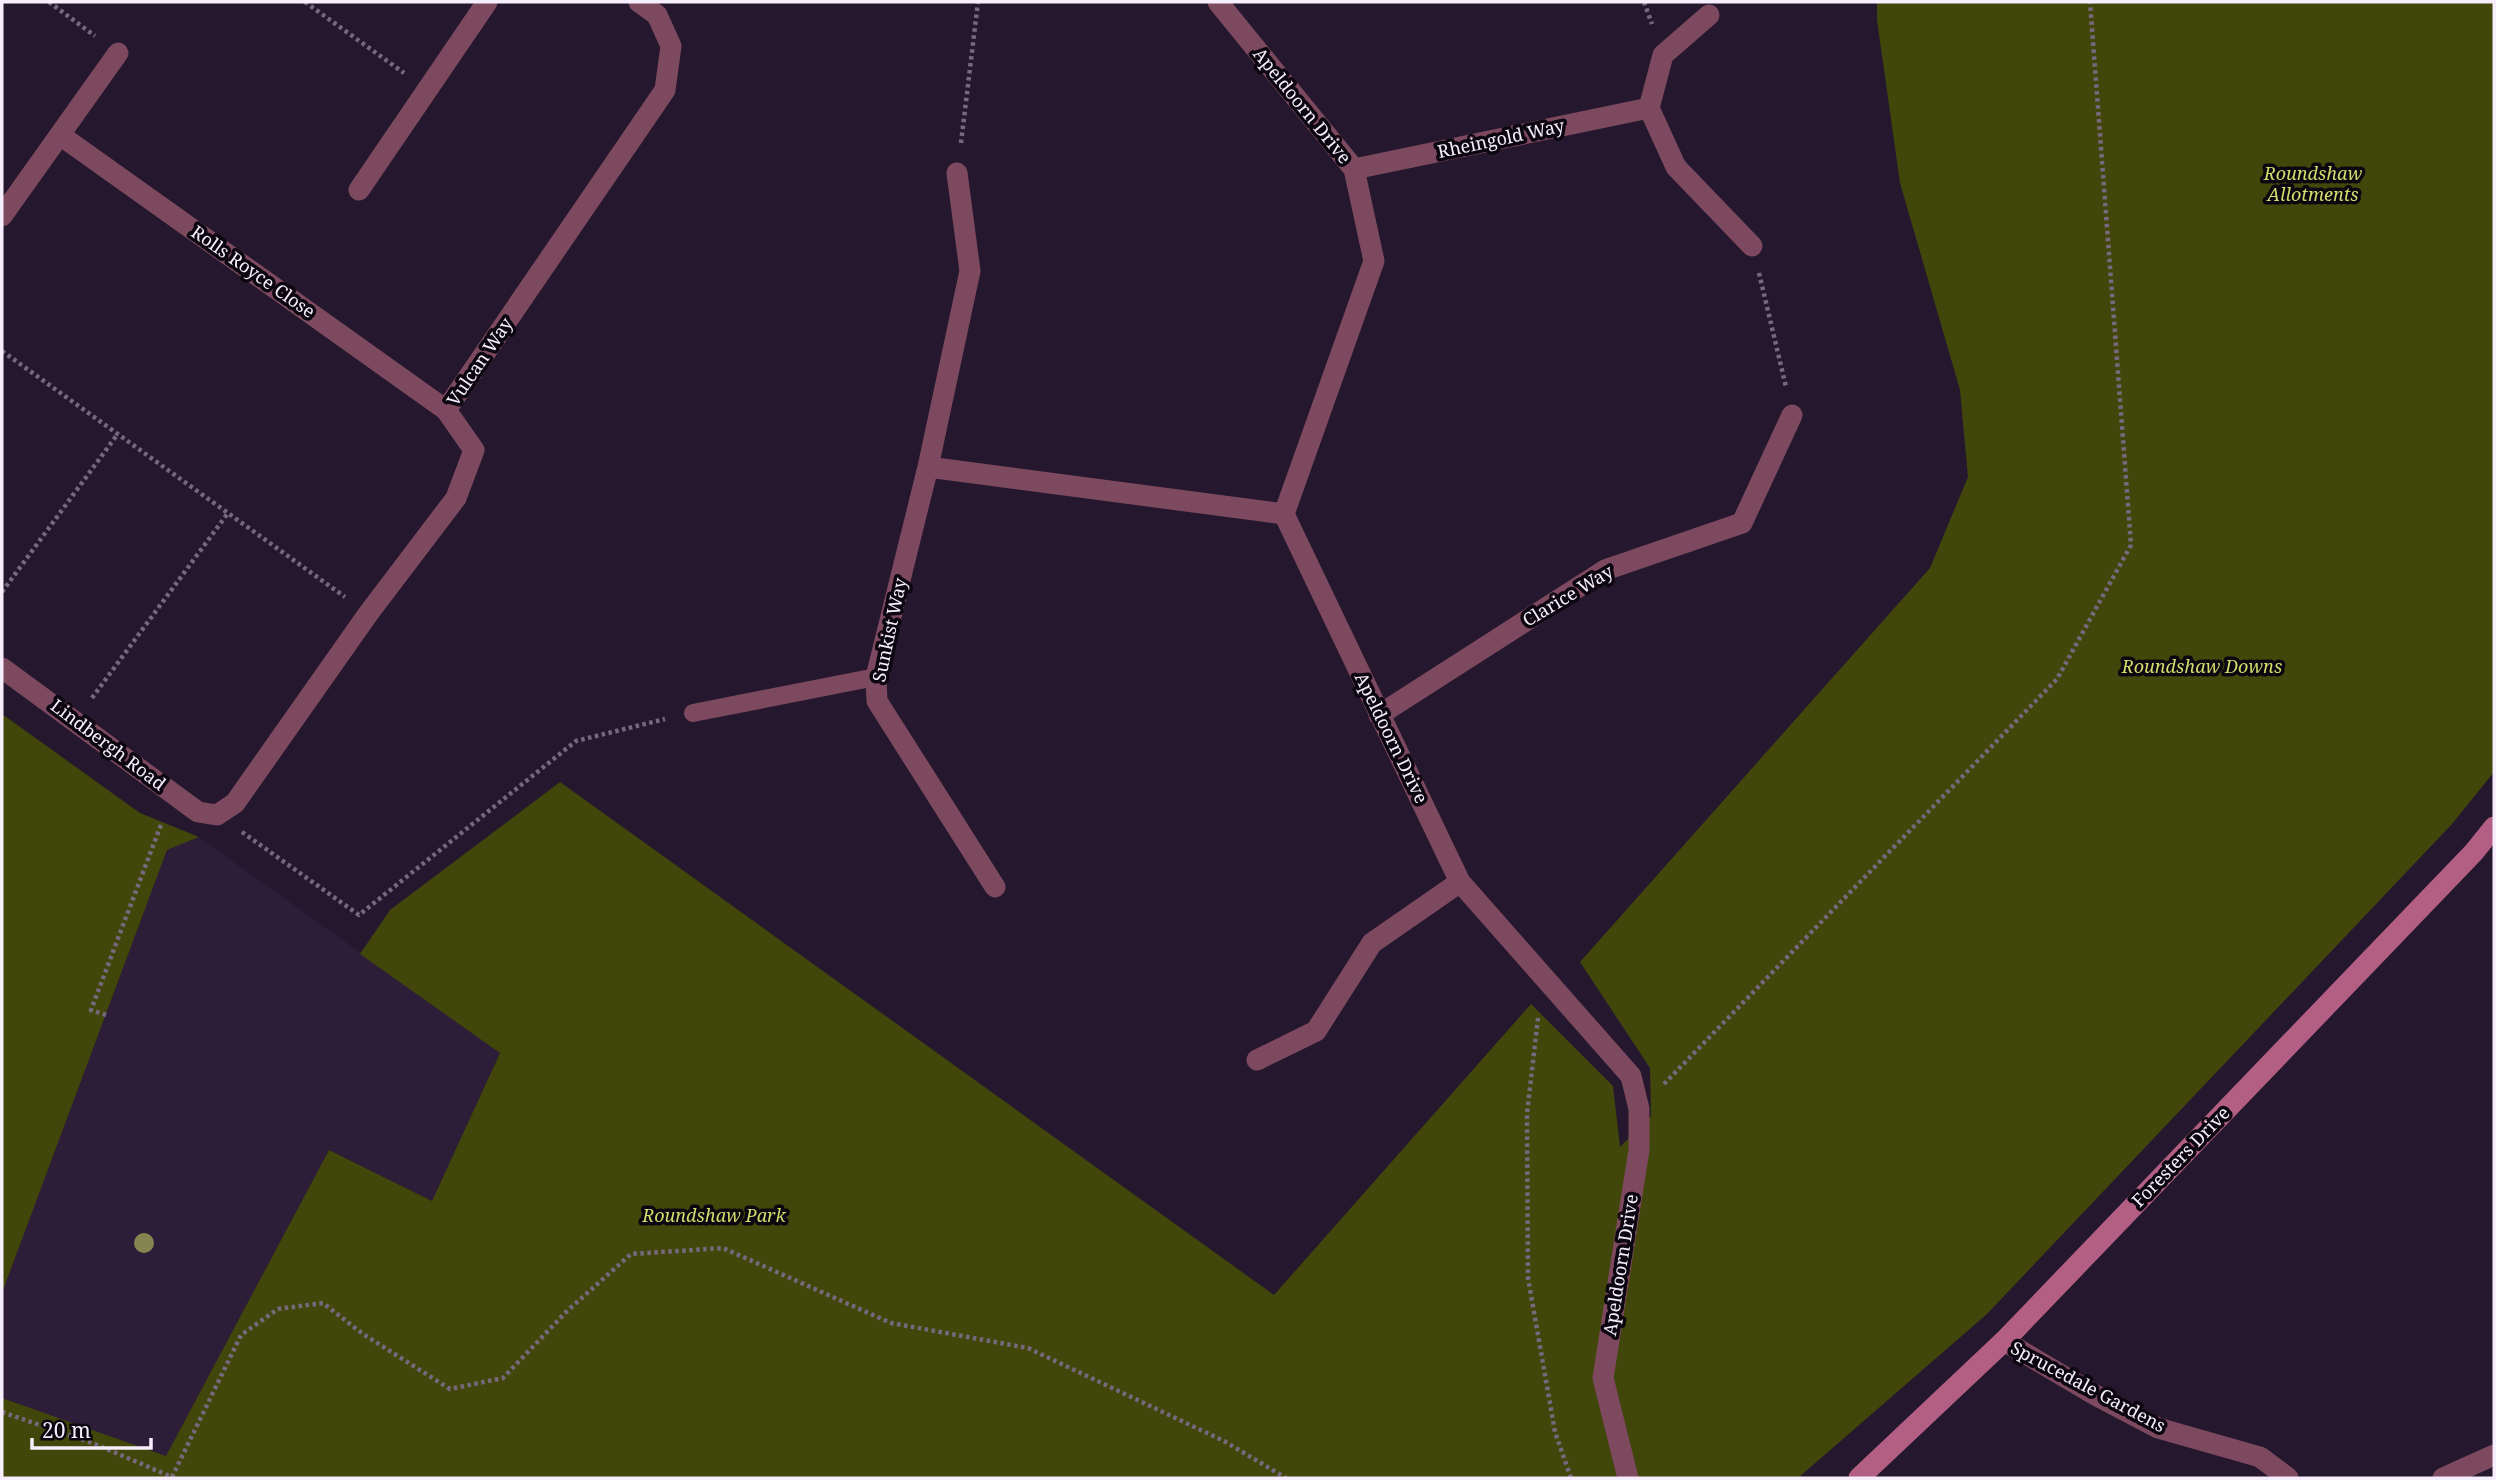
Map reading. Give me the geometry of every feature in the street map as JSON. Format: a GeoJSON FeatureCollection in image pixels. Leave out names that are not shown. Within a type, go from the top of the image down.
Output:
{"type":"FeatureCollection","features":[{"type":"Feature","properties":{"kind":"main road","name":"Foresters Drive"},"geometry":{"type":"LineString","coordinates":[[1858,1478],[2004,1341],[2465,862],[2494,827]]}},
{"type":"Feature","properties":{"kind":"street"},"geometry":{"type":"LineString","coordinates":[[359,190],[488,2]]}},
{"type":"Feature","properties":{"kind":"street","name":"Vulcan Way"},"geometry":{"type":"LineString","coordinates":[[217,815],[235,803],[368,614],[456,498],[474,450],[446,410],[665,90],[671,46],[657,15],[639,2]]}},
{"type":"Feature","properties":{"kind":"street","name":"Apeldoorn Drive"},"geometry":{"type":"LineString","coordinates":[[1218,2],[1354,169],[1374,261],[1284,514],[1460,882],[1630,1076],[1639,1109],[1639,1150],[1603,1378],[1628,1478]]}},
{"type":"Feature","properties":{"kind":"street"},"geometry":{"type":"LineString","coordinates":[[1709,15],[1663,55],[1649,108],[1676,167],[1752,246]]}},
{"type":"Feature","properties":{"kind":"street"},"geometry":{"type":"LineString","coordinates":[[2,216],[118,53]]}},
{"type":"Feature","properties":{"kind":"street","name":"Rheingold Way"},"geometry":{"type":"LineString","coordinates":[[1354,169],[1649,108]]}},
{"type":"Feature","properties":{"kind":"street","name":"Rolls Royce Close"},"geometry":{"type":"LineString","coordinates":[[60,135],[446,410]]}},
{"type":"Feature","properties":{"kind":"street","name":"Sunkist Way"},"geometry":{"type":"LineString","coordinates":[[957,173],[970,271],[928,467],[876,677],[877,701],[995,887]]}},
{"type":"Feature","properties":{"kind":"street","name":"Clarice Way"},"geometry":{"type":"LineString","coordinates":[[1379,715],[1605,570],[1742,523],[1792,415]]}},
{"type":"Feature","properties":{"kind":"street"},"geometry":{"type":"LineString","coordinates":[[928,467],[1284,514]]}},
{"type":"Feature","properties":{"kind":"street","name":"Lindbergh Road"},"geometry":{"type":"LineString","coordinates":[[2,667],[198,812],[217,815]]}},
{"type":"Feature","properties":{"kind":"street"},"geometry":{"type":"LineString","coordinates":[[1257,1060],[1316,1031],[1372,943],[1460,882]]}},
{"type":"Feature","properties":{"kind":"street","name":"Sprucedale Gardens"},"geometry":{"type":"LineString","coordinates":[[2004,1341],[2097,1396],[2158,1428],[2260,1457],[2288,1478]]}},
{"type":"Feature","properties":{"kind":"street"},"geometry":{"type":"LineString","coordinates":[[2443,1478],[2494,1455]]}},
{"type":"Feature","properties":{"kind":"lane"},"geometry":{"type":"LineString","coordinates":[[693,713],[876,677]]}},
{"type":"Feature","properties":{"kind":"path"},"geometry":{"type":"LineString","coordinates":[[49,2],[118,53]]}},
{"type":"Feature","properties":{"kind":"path"},"geometry":{"type":"LineString","coordinates":[[305,2],[428,90]]}},
{"type":"Feature","properties":{"kind":"path"},"geometry":{"type":"LineString","coordinates":[[957,173],[978,2]]}},
{"type":"Feature","properties":{"kind":"path"},"geometry":{"type":"LineString","coordinates":[[1639,1109],[2057,679],[2132,545],[2090,2]]}},
{"type":"Feature","properties":{"kind":"path"},"geometry":{"type":"LineString","coordinates":[[1752,246],[1792,415]]}},
{"type":"Feature","properties":{"kind":"path"},"geometry":{"type":"LineString","coordinates":[[2,353],[368,614]]}},
{"type":"Feature","properties":{"kind":"path"},"geometry":{"type":"LineString","coordinates":[[2,592],[117,434]]}},
{"type":"Feature","properties":{"kind":"path"},"geometry":{"type":"LineString","coordinates":[[75,721],[228,513]]}},
{"type":"Feature","properties":{"kind":"path"},"geometry":{"type":"LineString","coordinates":[[217,815],[359,915],[576,741],[693,713]]}},
{"type":"Feature","properties":{"kind":"path"},"geometry":{"type":"LineString","coordinates":[[106,1015],[91,1010],[173,793]]}},
{"type":"Feature","properties":{"kind":"path"},"geometry":{"type":"LineString","coordinates":[[1536,968],[1539,1024],[1527,1114],[1528,1278],[1555,1432],[1571,1478]]}},
{"type":"Feature","properties":{"kind":"path"},"geometry":{"type":"LineString","coordinates":[[2,1412],[95,1444],[173,1478],[241,1335],[278,1309],[323,1303],[363,1334],[450,1389],[503,1378],[566,1312],[631,1254],[723,1248],[891,1323],[1028,1348],[1212,1436],[1286,1478]]}},
{"type":"Feature","properties":{"kind":"shaded area"},"geometry":{"type":"Polygon","coordinates":[[[199,837],[500,1053],[432,1201],[329,1150],[166,1456],[2,1398],[2,1293],[167,850],[199,837]]]}},
{"type":"Feature","properties":{"kind":"green space"},"geometry":{"type":"Polygon","coordinates":[[[1877,2],[2494,2],[2494,772],[2452,824],[1987,1314],[1798,1478],[2,1478],[2,1398],[166,1456],[329,1150],[432,1201],[500,1053],[360,954],[390,910],[560,782],[1274,1295],[1531,1004],[1613,1086],[1620,1147],[1651,1116],[1650,1068],[1580,962],[1930,568],[1968,477],[1960,390],[1900,183],[1877,20],[1877,2]]]}},
{"type":"Feature","properties":{"kind":"green space"},"geometry":{"type":"Polygon","coordinates":[[[2,714],[140,813],[199,837],[167,850],[2,1293],[2,714]]]}},
{"type":"Feature","properties":{"kind":"park label","name":"Roundshaw Allotments"},"geometry":{"type":"Point","coordinates":[2313,184]}},
{"type":"Feature","properties":{"kind":"park label","name":"Roundshaw Downs"},"geometry":{"type":"Point","coordinates":[2202,667]}},
{"type":"Feature","properties":{"kind":"park label","name":"Roundshaw Park"},"geometry":{"type":"Point","coordinates":[714,1216]}}]}
